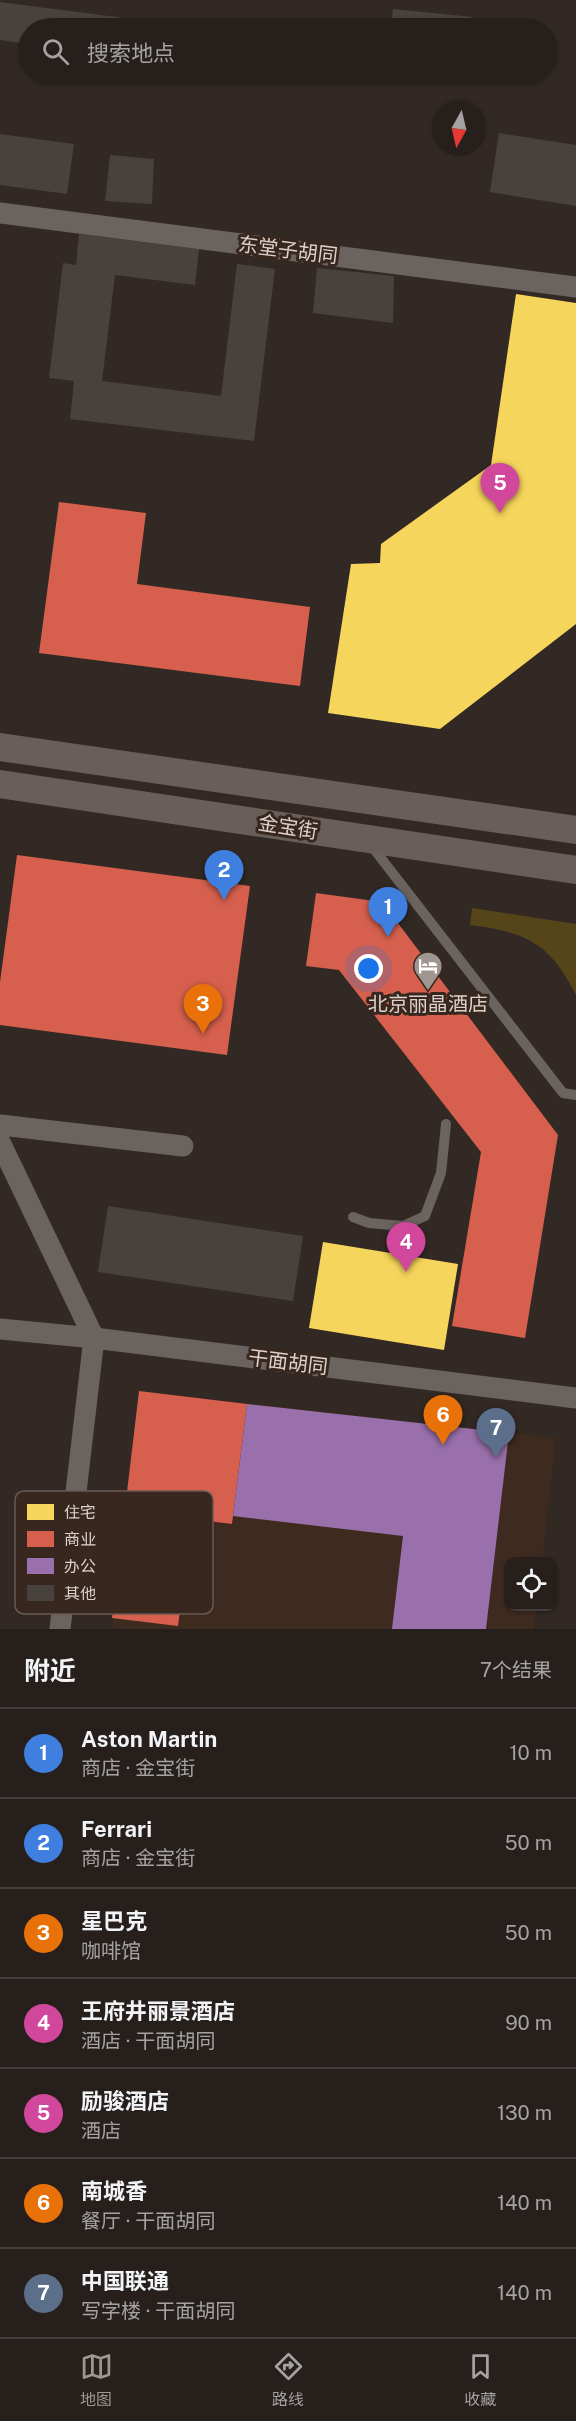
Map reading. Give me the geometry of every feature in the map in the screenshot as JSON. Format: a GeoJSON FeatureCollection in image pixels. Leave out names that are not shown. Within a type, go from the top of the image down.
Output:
{"type":"FeatureCollection","features":[{"type":"Feature","properties":{"kind":"main road","name":"金宝街"},"geometry":{"type":"LineString","coordinates":[[0,747],[576,830]]}},
{"type":"Feature","properties":{"kind":"main road","name":"金宝街"},"geometry":{"type":"LineString","coordinates":[[0,784],[576,870]]}},
{"type":"Feature","properties":{"kind":"street","name":"东堂子胡同"},"geometry":{"type":"LineString","coordinates":[[0,213],[576,287]]}},
{"type":"Feature","properties":{"kind":"street"},"geometry":{"type":"LineString","coordinates":[[0,1125],[183,1146]]}},
{"type":"Feature","properties":{"kind":"street"},"geometry":{"type":"LineString","coordinates":[[0,1142],[94,1338],[76,1491]]}},
{"type":"Feature","properties":{"kind":"street","name":"干面胡同"},"geometry":{"type":"LineString","coordinates":[[0,1329],[94,1338],[576,1398]]}},
{"type":"Feature","properties":{"kind":"street"},"geometry":{"type":"LineString","coordinates":[[60,1629],[62,1614]]}},
{"type":"Feature","properties":{"kind":"lane"},"geometry":{"type":"LineString","coordinates":[[366,839],[563,1093],[576,1095]]}},
{"type":"Feature","properties":{"kind":"lane"},"geometry":{"type":"LineString","coordinates":[[353,1217],[369,1224],[403,1226],[425,1216],[441,1173],[446,1124]]}},
{"type":"Feature","properties":{"kind":"shaded area"},"geometry":{"type":"Polygon","coordinates":[[[472,908],[576,924],[576,995],[556,963],[534,943],[507,932],[470,925],[472,908]]]}},
{"type":"Feature","properties":{"kind":"shaded area"},"geometry":{"type":"Polygon","coordinates":[[[139,1391],[556,1438],[542,1557],[504,1557],[504,1611],[536,1611],[534,1629],[113,1629],[115,1614],[213,1614],[213,1491],[128,1491],[139,1391]]]}},
{"type":"Feature","properties":{"kind":"building: 住宅"},"geometry":{"type":"Polygon","coordinates":[[[516,294],[576,303],[576,624],[440,729],[328,713],[351,564],[380,563],[381,544],[491,465],[516,294]]]}},
{"type":"Feature","properties":{"kind":"building: 住宅"},"geometry":{"type":"Polygon","coordinates":[[[323,1242],[458,1264],[444,1350],[309,1328],[323,1242]]]}},
{"type":"Feature","properties":{"kind":"building: 商业"},"geometry":{"type":"Polygon","coordinates":[[[59,502],[146,513],[137,584],[310,607],[300,686],[39,653],[59,502]]]}},
{"type":"Feature","properties":{"kind":"building: 商业"},"geometry":{"type":"Polygon","coordinates":[[[17,855],[250,886],[227,1055],[0,1025],[0,982],[17,855]]]}},
{"type":"Feature","properties":{"kind":"building: 商业"},"geometry":{"type":"Polygon","coordinates":[[[316,893],[382,902],[558,1135],[525,1338],[452,1326],[481,1152],[339,970],[306,966],[316,893]]]}},
{"type":"Feature","properties":{"kind":"building: 商业"},"geometry":{"type":"Polygon","coordinates":[[[139,1391],[247,1404],[232,1524],[213,1522],[213,1491],[127,1491],[139,1391]]]}},
{"type":"Feature","properties":{"kind":"building: 商业"},"geometry":{"type":"Polygon","coordinates":[[[112,1614],[180,1614],[178,1626],[112,1618],[112,1614]]]}},
{"type":"Feature","properties":{"kind":"building: 办公"},"geometry":{"type":"Polygon","coordinates":[[[247,1404],[509,1433],[486,1629],[392,1629],[403,1536],[233,1516],[247,1404]]]}},
{"type":"Feature","properties":{"kind":"building: 其他"},"geometry":{"type":"Polygon","coordinates":[[[0,2],[124,18],[18,18],[18,43],[0,40],[0,2]]]}},
{"type":"Feature","properties":{"kind":"building: 其他"},"geometry":{"type":"Polygon","coordinates":[[[393,9],[473,17],[473,18],[392,18],[393,9]]]}},
{"type":"Feature","properties":{"kind":"building: 其他"},"geometry":{"type":"Polygon","coordinates":[[[499,133],[576,145],[576,206],[490,192],[499,133]]]}},
{"type":"Feature","properties":{"kind":"building: 其他"},"geometry":{"type":"Polygon","coordinates":[[[0,134],[74,144],[67,194],[0,185],[0,134]]]}},
{"type":"Feature","properties":{"kind":"building: 其他"},"geometry":{"type":"Polygon","coordinates":[[[110,155],[154,159],[152,204],[105,201],[110,155]]]}},
{"type":"Feature","properties":{"kind":"building: 其他"},"geometry":{"type":"Polygon","coordinates":[[[79,234],[199,249],[195,285],[115,275],[102,381],[221,396],[237,264],[275,269],[254,441],[70,419],[74,381],[49,378],[63,263],[76,265],[79,234]]]}},
{"type":"Feature","properties":{"kind":"building: 其他"},"geometry":{"type":"Polygon","coordinates":[[[317,268],[394,276],[393,323],[313,313],[317,268]]]}},
{"type":"Feature","properties":{"kind":"building: 其他"},"geometry":{"type":"Polygon","coordinates":[[[108,1206],[303,1236],[293,1301],[98,1272],[108,1206]]]}},
{"type":"Feature","properties":{"kind":"place","name":"励骏酒店"},"geometry":{"type":"Point","coordinates":[500,513]}},
{"type":"Feature","properties":{"kind":"place","name":"Ferrari"},"geometry":{"type":"Point","coordinates":[224,900]}},
{"type":"Feature","properties":{"kind":"place","name":"Aston Martin"},"geometry":{"type":"Point","coordinates":[388,937]}},
{"type":"Feature","properties":{"kind":"place","name":"北京丽晶酒店"},"geometry":{"type":"Point","coordinates":[428,992]}},
{"type":"Feature","properties":{"kind":"place","name":"星巴克"},"geometry":{"type":"Point","coordinates":[203,1034]}},
{"type":"Feature","properties":{"kind":"place","name":"王府井丽景酒店"},"geometry":{"type":"Point","coordinates":[406,1272]}},
{"type":"Feature","properties":{"kind":"place","name":"南城香"},"geometry":{"type":"Point","coordinates":[443,1445]}},
{"type":"Feature","properties":{"kind":"place","name":"中国联通"},"geometry":{"type":"Point","coordinates":[496,1458]}}]}
